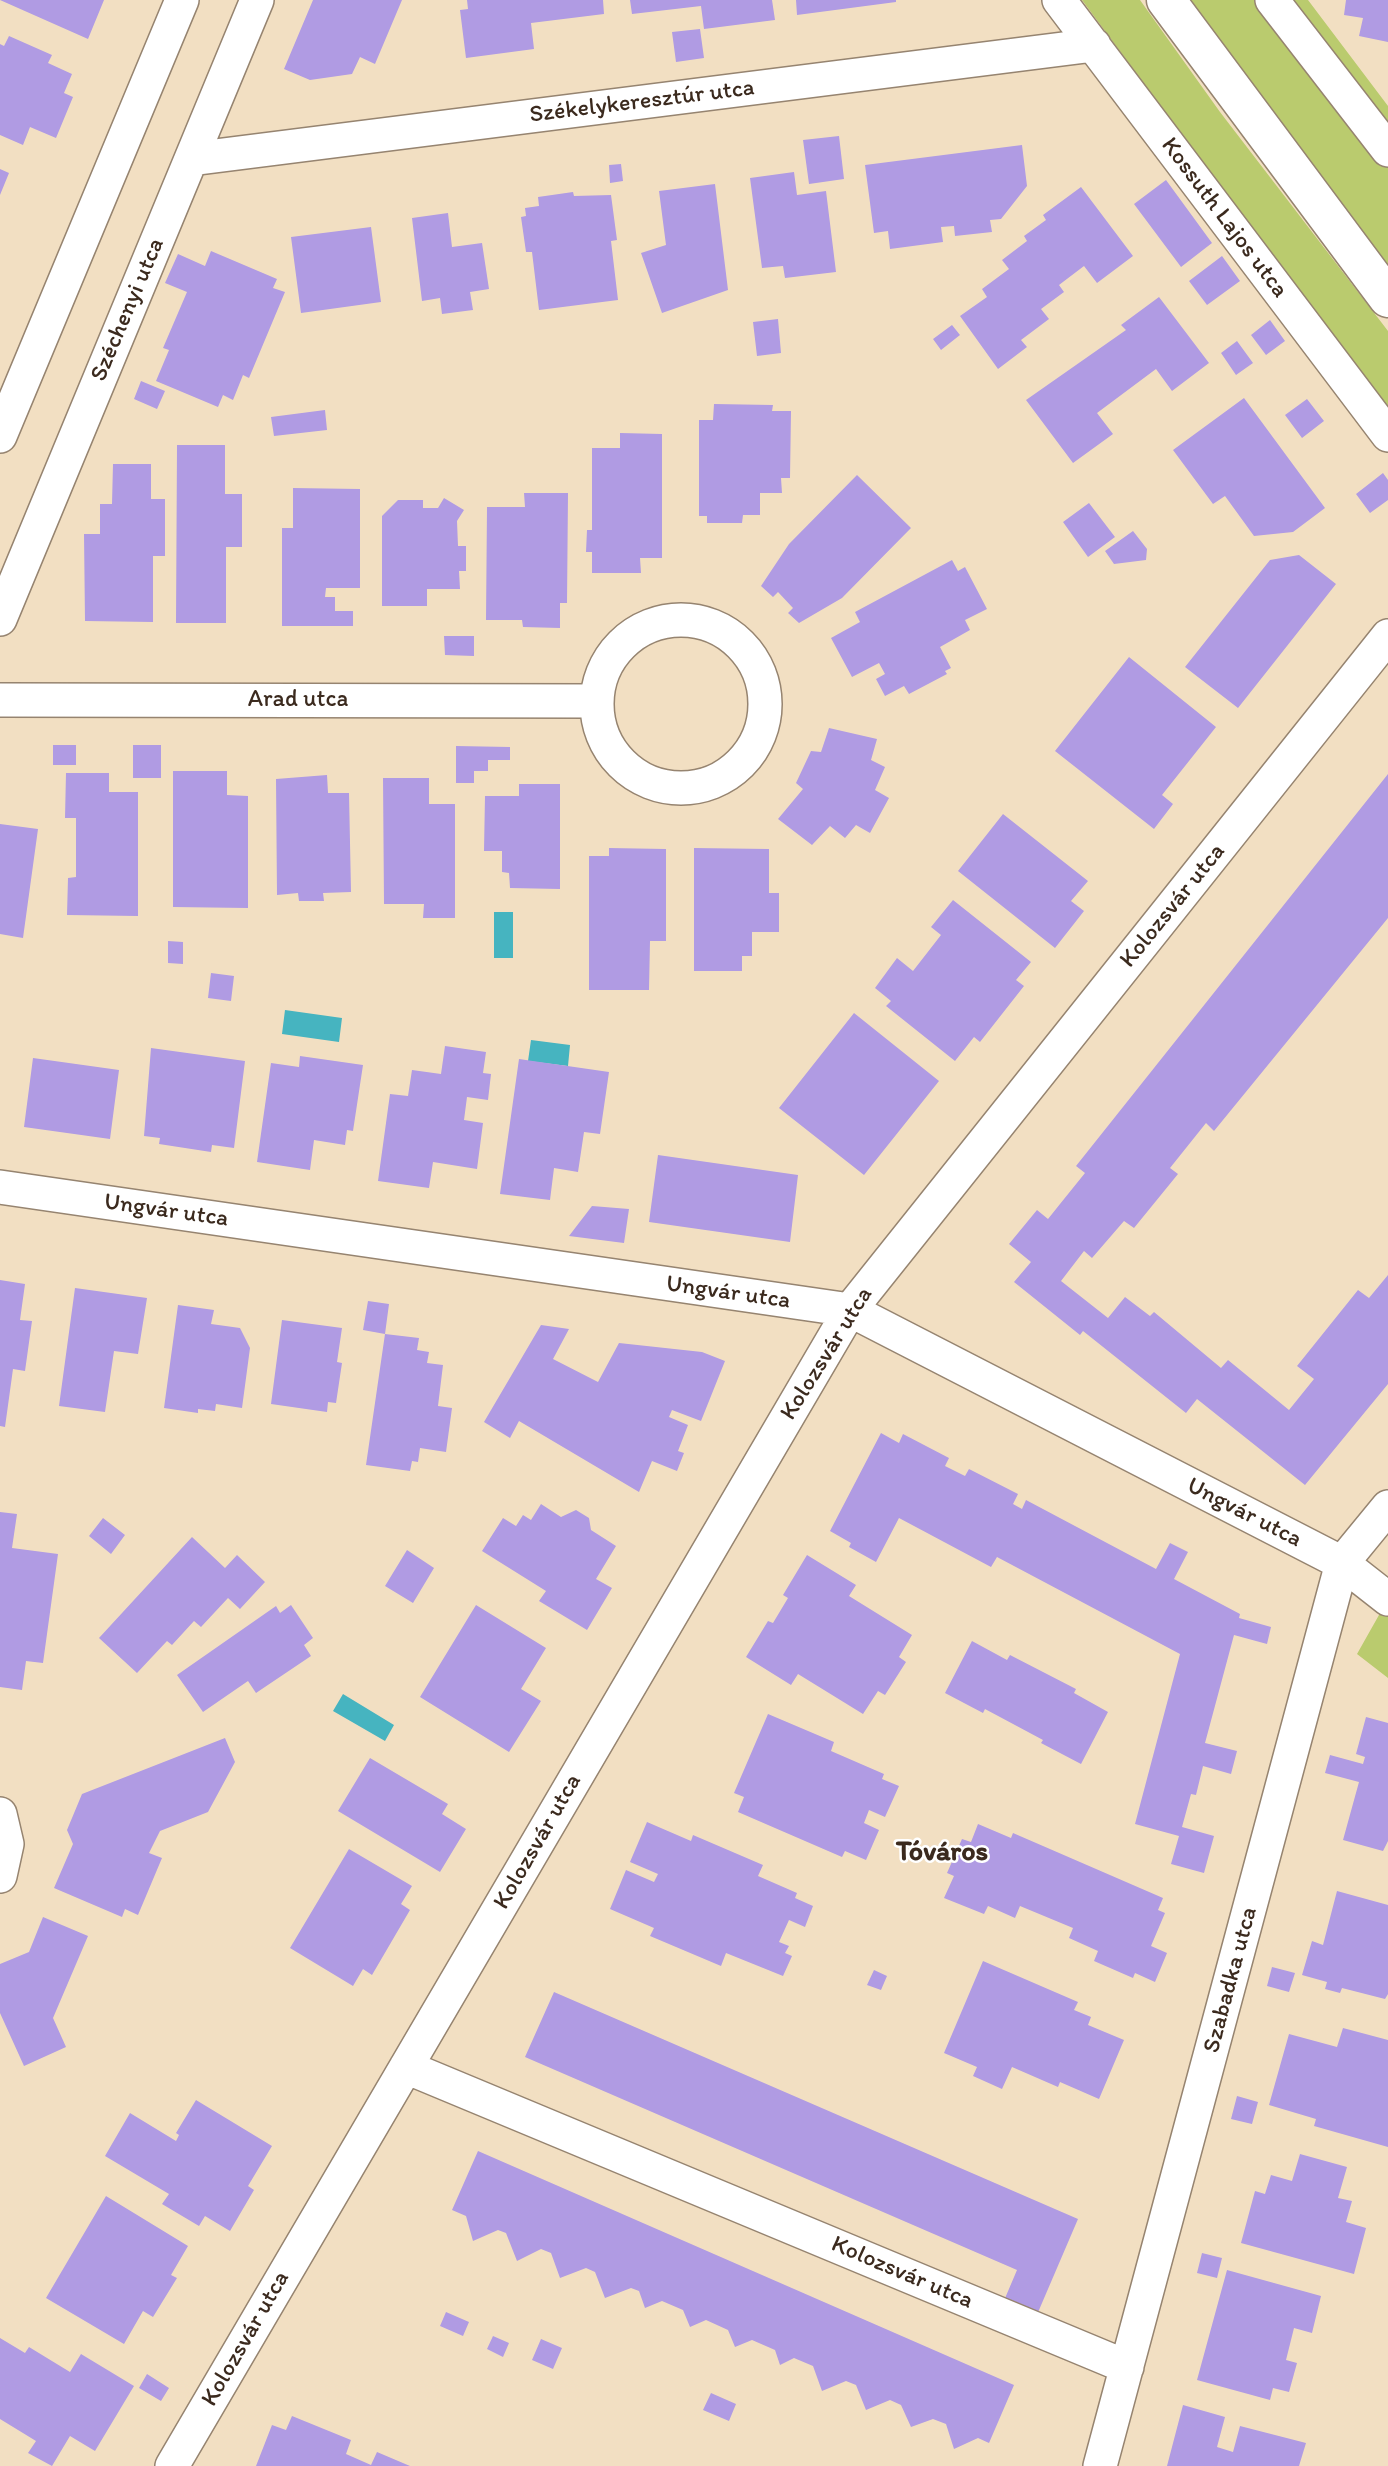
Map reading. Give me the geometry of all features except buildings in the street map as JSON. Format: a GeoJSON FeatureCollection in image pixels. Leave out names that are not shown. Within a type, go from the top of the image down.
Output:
{"type":"FeatureCollection","features":[{"type":"Feature","properties":{"kind":"street"},"geometry":{"type":"LineString","coordinates":[[0,436],[182,0]]}},
{"type":"Feature","properties":{"kind":"street","name":"Széchenyi utca"},"geometry":{"type":"LineString","coordinates":[[0,619],[257,0]]}},
{"type":"Feature","properties":{"kind":"street","name":"Kossuth Lajos utca"},"geometry":{"type":"LineString","coordinates":[[1059,0],[1388,435]]}},
{"type":"Feature","properties":{"kind":"street"},"geometry":{"type":"LineString","coordinates":[[1167,0],[1388,298]]}},
{"type":"Feature","properties":{"kind":"street"},"geometry":{"type":"LineString","coordinates":[[1272,0],[1388,150]]}},
{"type":"Feature","properties":{"kind":"street","name":"Székelykeresztúr utca"},"geometry":{"type":"LineString","coordinates":[[191,159],[1094,46]]}},
{"type":"Feature","properties":{"kind":"street"},"geometry":{"type":"LineString","coordinates":[[692,619],[719,627],[742,644],[758,668],[766,695],[764,723],[754,749],[735,770],[712,783],[685,789],[657,785],[632,773],[612,753],[600,729],[597,701],[602,673],[616,649],[637,630],[664,620],[692,619]]}},
{"type":"Feature","properties":{"kind":"street","name":"Kolozsvár utca"},"geometry":{"type":"LineString","coordinates":[[172,2466],[850,1310],[1388,636]]}},
{"type":"Feature","properties":{"kind":"street","name":"Arad utca"},"geometry":{"type":"LineString","coordinates":[[0,700],[597,701]]}},
{"type":"Feature","properties":{"kind":"street","name":"Ungvár utca"},"geometry":{"type":"LineString","coordinates":[[0,1187],[850,1310],[1342,1563],[1388,1599]]}},
{"type":"Feature","properties":{"kind":"street","name":"Szabadka utca"},"geometry":{"type":"LineString","coordinates":[[1100,2466],[1342,1563],[1388,1507]]}},
{"type":"Feature","properties":{"kind":"street"},"geometry":{"type":"LineString","coordinates":[[0,1814],[6,1844],[0,1876]]}},
{"type":"Feature","properties":{"kind":"street","name":"Kolozsvár utca"},"geometry":{"type":"LineString","coordinates":[[406,2067],[1127,2367]]}},
{"type":"Feature","properties":{"kind":"green space"},"geometry":{"type":"Polygon","coordinates":[[[1082,0],[1140,0],[1220,112],[1388,331],[1388,414],[1082,0]]]}},
{"type":"Feature","properties":{"kind":"green space"},"geometry":{"type":"Polygon","coordinates":[[[1190,0],[1308,0],[1388,106],[1388,269],[1190,0]]]}},
{"type":"Feature","properties":{"kind":"green space"},"geometry":{"type":"Polygon","coordinates":[[[1388,1599],[1388,1678],[1357,1654],[1388,1599]]]}},
{"type":"Feature","properties":{"kind":"water"},"geometry":{"type":"Polygon","coordinates":[[[494,912],[513,912],[513,958],[494,958],[494,912]]]}},
{"type":"Feature","properties":{"kind":"water"},"geometry":{"type":"Polygon","coordinates":[[[285,1010],[342,1018],[339,1042],[282,1034],[285,1010]]]}},
{"type":"Feature","properties":{"kind":"water"},"geometry":{"type":"Polygon","coordinates":[[[531,1040],[570,1045],[568,1066],[528,1061],[531,1040]]]}},
{"type":"Feature","properties":{"kind":"water"},"geometry":{"type":"Polygon","coordinates":[[[343,1694],[394,1725],[385,1741],[333,1711],[343,1694]]]}},
{"type":"Feature","properties":{"kind":"district","name":"Tóváros"},"geometry":{"type":"Point","coordinates":[942,1853]}}]}
